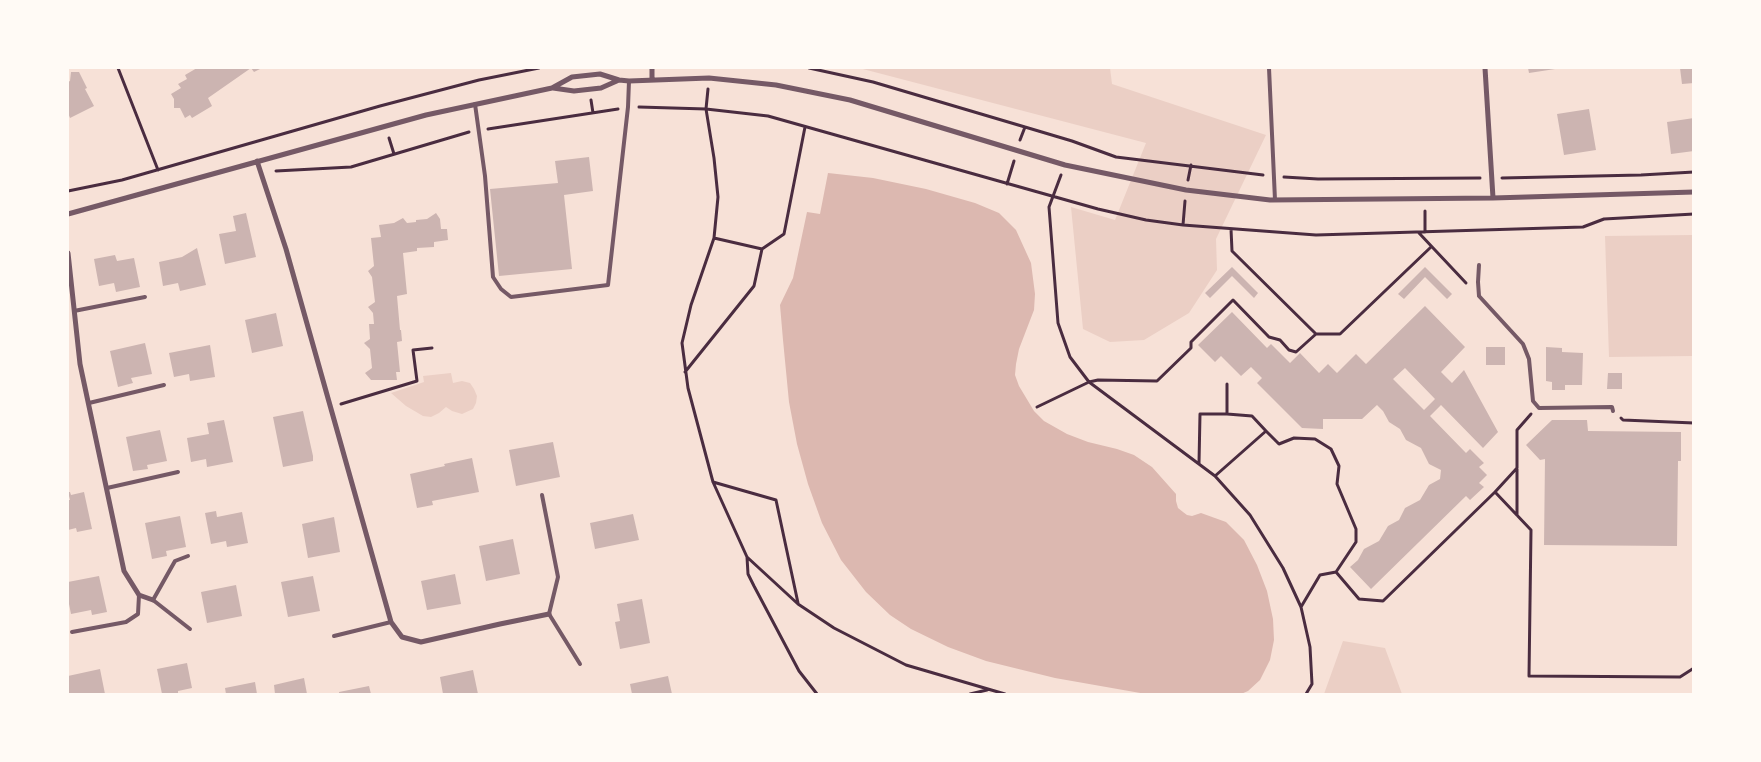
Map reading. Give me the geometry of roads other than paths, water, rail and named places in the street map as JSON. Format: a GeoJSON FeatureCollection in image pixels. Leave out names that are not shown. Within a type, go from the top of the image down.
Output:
{"type":"FeatureCollection","features":[{"type":"Feature","properties":{"kind":"street"},"geometry":{"type":"LineString","coordinates":[[652,68],[652,80]]}},
{"type":"Feature","properties":{"kind":"street"},"geometry":{"type":"LineString","coordinates":[[1485,68],[1493,198]]}},
{"type":"Feature","properties":{"kind":"street"},"geometry":{"type":"LineString","coordinates":[[68,214],[408,120],[552,88],[572,77],[600,74],[629,81],[709,78],[776,85],[850,100],[1065,165],[1186,190],[1275,200],[1493,198],[1694,192]]}},
{"type":"Feature","properties":{"kind":"street"},"geometry":{"type":"LineString","coordinates":[[552,88],[574,91],[601,88],[619,80]]}},
{"type":"Feature","properties":{"kind":"street"},"geometry":{"type":"LineString","coordinates":[[258,161],[286,249],[391,622],[402,637],[421,642],[549,614]]}},
{"type":"Feature","properties":{"kind":"street"},"geometry":{"type":"LineString","coordinates":[[68,253],[80,364],[124,570],[139,595],[153,600]]}},
{"type":"Feature","properties":{"kind":"lane"},"geometry":{"type":"LineString","coordinates":[[1269,68],[1275,200]]}},
{"type":"Feature","properties":{"kind":"lane"},"geometry":{"type":"LineString","coordinates":[[475,104],[485,176],[493,277],[501,289],[511,297],[608,285],[628,107],[629,81]]}},
{"type":"Feature","properties":{"kind":"lane"},"geometry":{"type":"LineString","coordinates":[[1479,265],[1479,296],[1523,344],[1530,367],[1532,401],[1539,408],[1612,407],[1613,410]]}},
{"type":"Feature","properties":{"kind":"lane"},"geometry":{"type":"LineString","coordinates":[[74,311],[145,297]]}},
{"type":"Feature","properties":{"kind":"lane"},"geometry":{"type":"LineString","coordinates":[[89,403],[164,385]]}},
{"type":"Feature","properties":{"kind":"lane"},"geometry":{"type":"LineString","coordinates":[[107,488],[178,472]]}},
{"type":"Feature","properties":{"kind":"lane"},"geometry":{"type":"LineString","coordinates":[[542,495],[558,578],[549,614],[580,664]]}},
{"type":"Feature","properties":{"kind":"lane"},"geometry":{"type":"LineString","coordinates":[[188,556],[175,561],[153,600],[190,629]]}},
{"type":"Feature","properties":{"kind":"lane"},"geometry":{"type":"LineString","coordinates":[[72,632],[126,622],[138,614],[139,595]]}},
{"type":"Feature","properties":{"kind":"lane"},"geometry":{"type":"LineString","coordinates":[[334,636],[391,622]]}}]}
